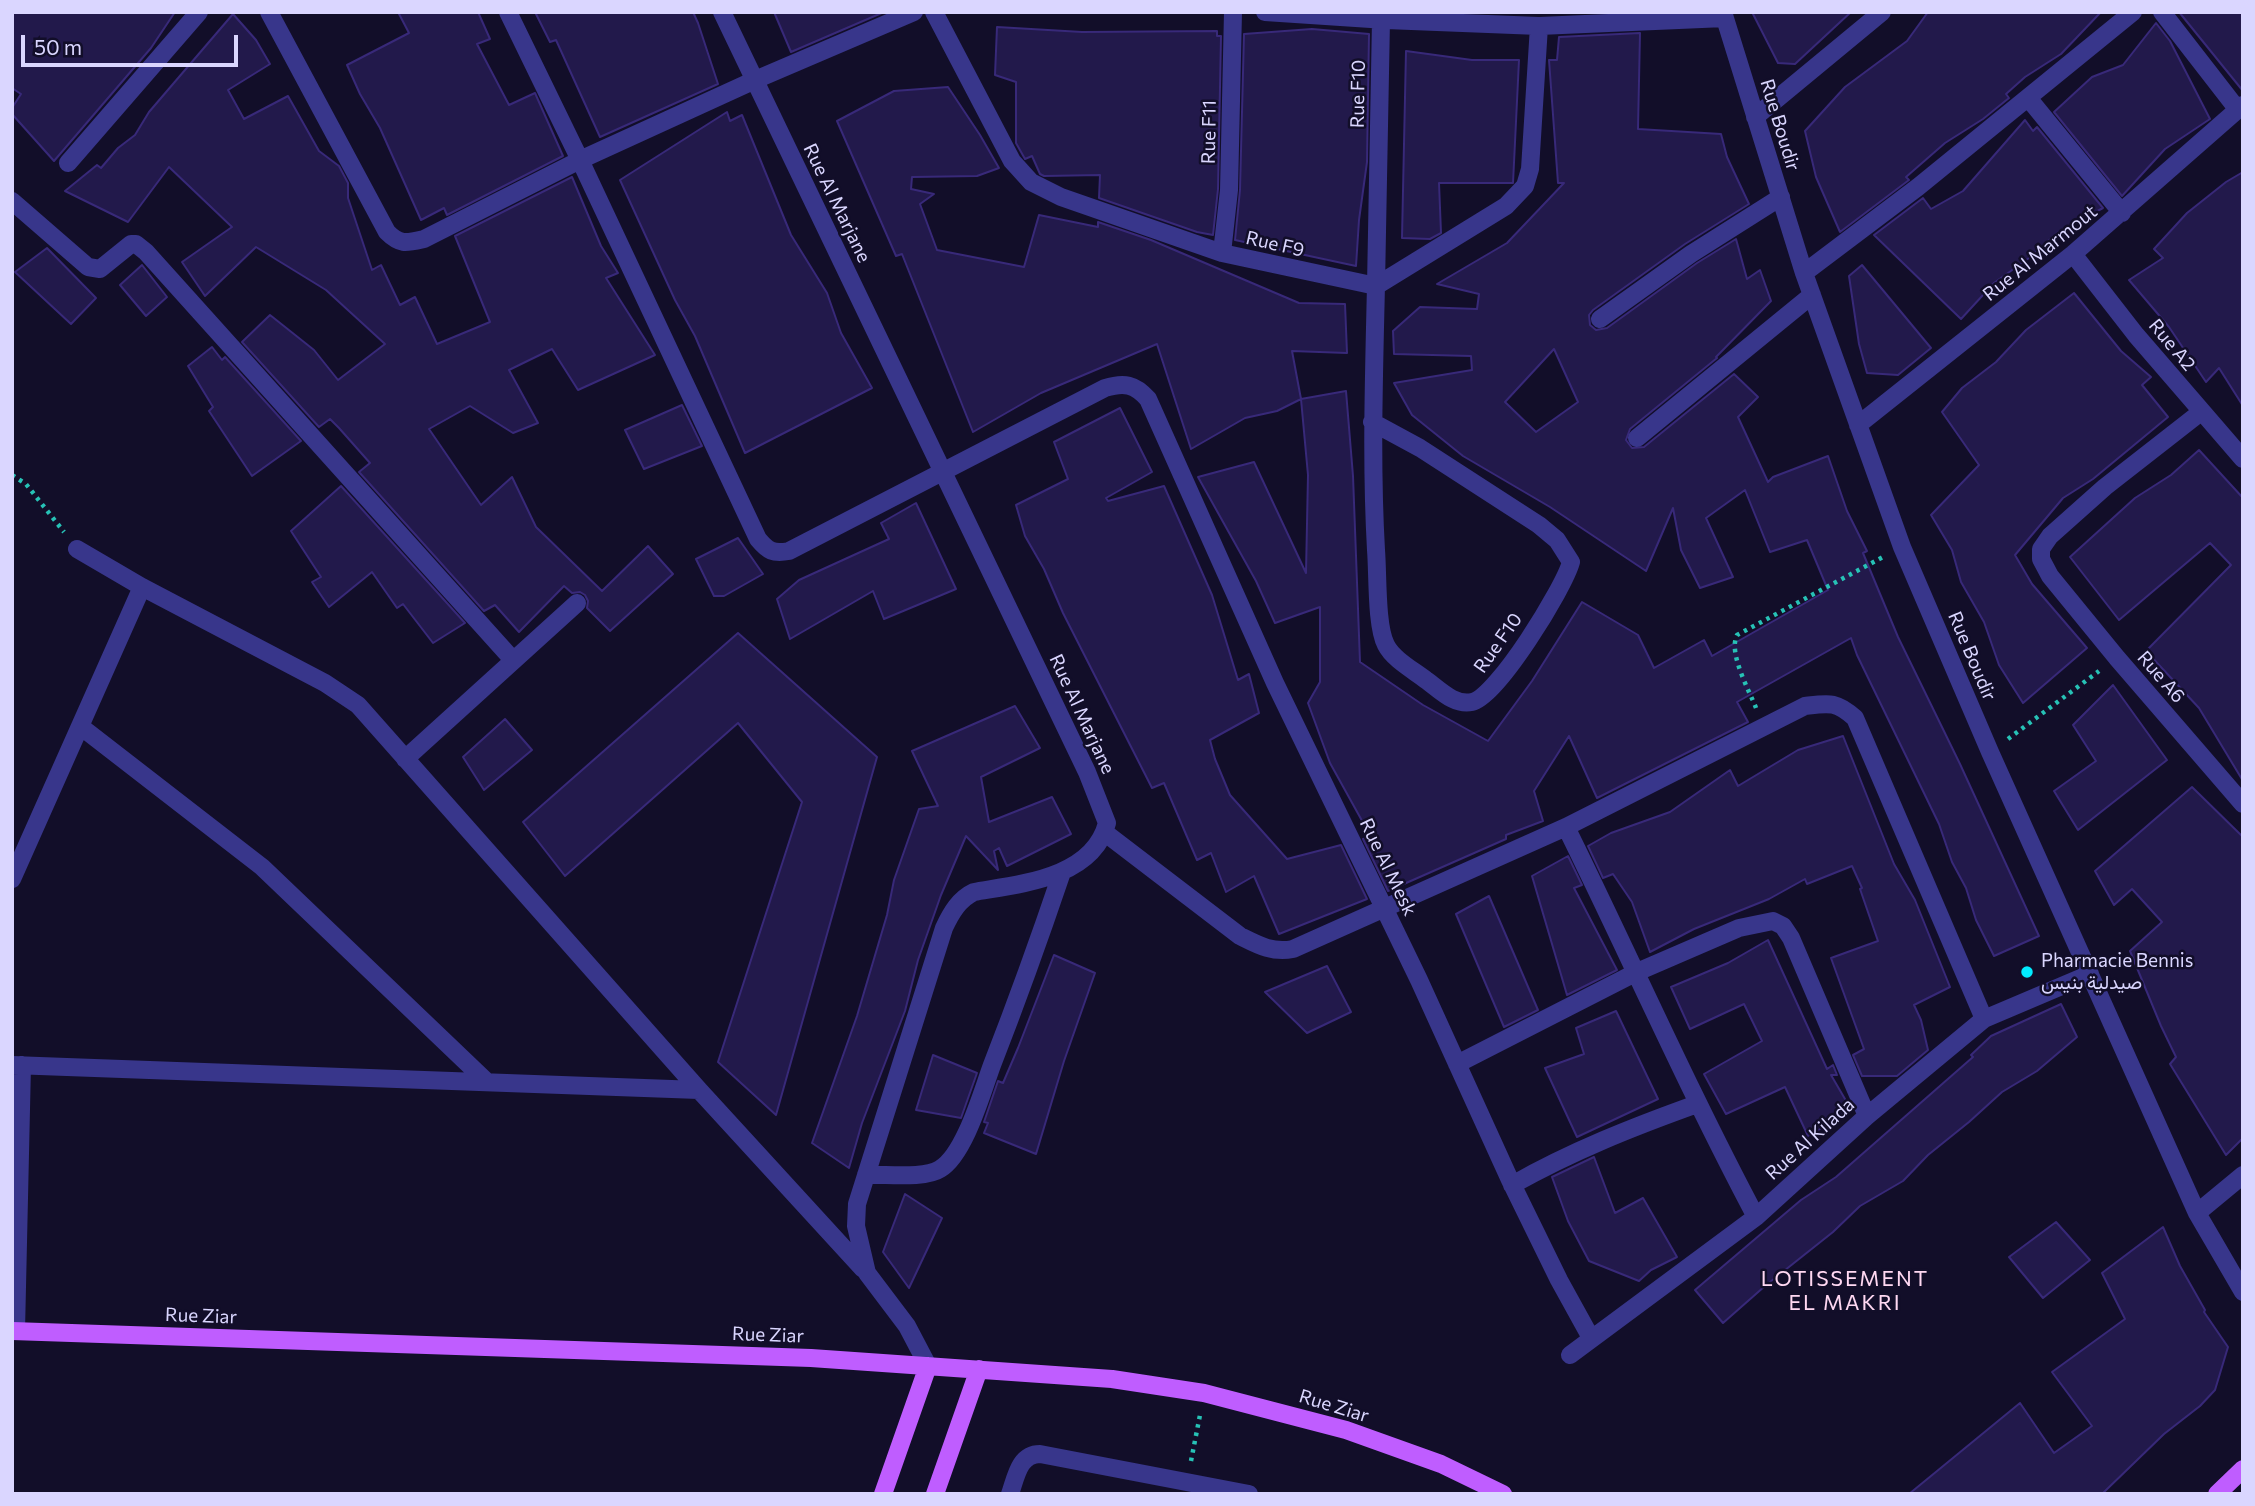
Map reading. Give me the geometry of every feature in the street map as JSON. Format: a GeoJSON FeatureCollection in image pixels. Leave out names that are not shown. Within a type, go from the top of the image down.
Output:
{"type":"FeatureCollection","features":[{"type":"Feature","properties":{"kind":"main road","name":"Rue Ziar"},"geometry":{"type":"LineString","coordinates":[[14,1331],[811,1358],[1112,1379],[1204,1393],[1346,1430],[1441,1464],[1503,1494]]}},
{"type":"Feature","properties":{"kind":"main road"},"geometry":{"type":"LineString","coordinates":[[883,1494],[928,1366]]}},
{"type":"Feature","properties":{"kind":"main road"},"geometry":{"type":"LineString","coordinates":[[935,1494],[979,1369]]}},
{"type":"Feature","properties":{"kind":"main road"},"geometry":{"type":"LineString","coordinates":[[2217,1494],[2243,1469]]}},
{"type":"Feature","properties":{"kind":"street"},"geometry":{"type":"LineString","coordinates":[[68,163],[199,12]]}},
{"type":"Feature","properties":{"kind":"street"},"geometry":{"type":"LineString","coordinates":[[269,12],[387,232],[395,241],[406,243],[424,239],[580,160],[755,80],[914,12]]}},
{"type":"Feature","properties":{"kind":"street"},"geometry":{"type":"LineString","coordinates":[[508,12],[580,160]]}},
{"type":"Feature","properties":{"kind":"street","name":"Rue Al Marjane"},"geometry":{"type":"LineString","coordinates":[[722,12],[1087,772],[1106,820],[1104,832]]}},
{"type":"Feature","properties":{"kind":"street","name":"Rue F9"},"geometry":{"type":"LineString","coordinates":[[934,12],[1012,161],[1031,182],[1061,197],[1222,253],[1376,286]]}},
{"type":"Feature","properties":{"kind":"street","name":"Rue F11"},"geometry":{"type":"LineString","coordinates":[[1222,253],[1229,190],[1233,12]]}},
{"type":"Feature","properties":{"kind":"street"},"geometry":{"type":"LineString","coordinates":[[1265,12],[1539,26],[1724,15]]}},
{"type":"Feature","properties":{"kind":"street"},"geometry":{"type":"LineString","coordinates":[[1755,117],[1882,12]]}},
{"type":"Feature","properties":{"kind":"street"},"geometry":{"type":"LineString","coordinates":[[1804,273],[2029,99],[2133,12]]}},
{"type":"Feature","properties":{"kind":"street"},"geometry":{"type":"LineString","coordinates":[[2162,12],[2240,108]]}},
{"type":"Feature","properties":{"kind":"street","name":"Rue Boudir"},"geometry":{"type":"LineString","coordinates":[[1724,15],[1804,273],[1902,547],[1990,752],[2197,1213],[2243,1292]]}},
{"type":"Feature","properties":{"kind":"street","name":"Rue F10"},"geometry":{"type":"LineString","coordinates":[[1372,422],[1420,448],[1539,525],[1557,540],[1571,562],[1557,593],[1524,644],[1489,692],[1480,699],[1469,703],[1455,702],[1406,665],[1385,644],[1381,624],[1374,517],[1372,422],[1381,20]]}},
{"type":"Feature","properties":{"kind":"street"},"geometry":{"type":"LineString","coordinates":[[1376,286],[1506,206],[1525,186],[1530,169],[1539,26]]}},
{"type":"Feature","properties":{"kind":"street"},"geometry":{"type":"LineString","coordinates":[[2029,99],[2122,213]]}},
{"type":"Feature","properties":{"kind":"street","name":"Rue Al Marmout"},"geometry":{"type":"LineString","coordinates":[[1858,425],[2073,254],[2240,108]]}},
{"type":"Feature","properties":{"kind":"street","name":"Rue Al Mesk"},"geometry":{"type":"LineString","coordinates":[[580,160],[758,539],[767,550],[776,553],[789,551],[1093,394],[1123,383],[1139,390],[1153,412],[1275,683],[1512,1185],[1591,1338]]}},
{"type":"Feature","properties":{"kind":"street"},"geometry":{"type":"LineString","coordinates":[[1600,319],[1691,254],[1781,197]]}},
{"type":"Feature","properties":{"kind":"street"},"geometry":{"type":"LineString","coordinates":[[12,201],[88,267],[100,270],[131,244],[136,244],[146,252],[513,660]]}},
{"type":"Feature","properties":{"kind":"street","name":"Rue A2"},"geometry":{"type":"LineString","coordinates":[[2073,254],[2201,412],[2243,459]]}},
{"type":"Feature","properties":{"kind":"street"},"geometry":{"type":"LineString","coordinates":[[1637,438],[1812,295]]}},
{"type":"Feature","properties":{"kind":"street","name":"Rue A6"},"geometry":{"type":"LineString","coordinates":[[2201,412],[2105,487],[2050,536],[2041,553],[2050,576],[2243,804]]}},
{"type":"Feature","properties":{"kind":"street"},"geometry":{"type":"LineString","coordinates":[[77,549],[325,683],[358,705],[699,1090],[867,1273],[907,1326],[928,1366]]}},
{"type":"Feature","properties":{"kind":"street"},"geometry":{"type":"LineString","coordinates":[[12,879],[142,586]]}},
{"type":"Feature","properties":{"kind":"street"},"geometry":{"type":"LineString","coordinates":[[405,759],[577,603]]}},
{"type":"Feature","properties":{"kind":"street"},"geometry":{"type":"LineString","coordinates":[[867,1273],[855,1218],[866,1175],[951,912],[966,896],[974,892],[1062,872],[1088,854],[1104,832],[1240,936],[1276,951],[1293,949],[1566,827],[1805,706],[1824,703],[1838,705],[1855,718],[1984,1018]]}},
{"type":"Feature","properties":{"kind":"street"},"geometry":{"type":"LineString","coordinates":[[80,726],[262,867],[487,1082]]}},
{"type":"Feature","properties":{"kind":"street"},"geometry":{"type":"LineString","coordinates":[[1566,827],[1637,972],[1697,1104],[1756,1217]]}},
{"type":"Feature","properties":{"kind":"street"},"geometry":{"type":"LineString","coordinates":[[866,1175],[932,1174],[949,1162],[960,1145],[1029,970],[1062,872]]}},
{"type":"Feature","properties":{"kind":"street"},"geometry":{"type":"LineString","coordinates":[[1457,1064],[1637,972],[1739,928],[1762,922],[1779,923],[1791,938],[1867,1116]]}},
{"type":"Feature","properties":{"kind":"street","name":"Rue Al Kilada"},"geometry":{"type":"LineString","coordinates":[[1570,1355],[1756,1217],[1867,1116],[1984,1018],[2090,974]]}},
{"type":"Feature","properties":{"kind":"street"},"geometry":{"type":"LineString","coordinates":[[14,1331],[17,1065],[699,1090]]}},
{"type":"Feature","properties":{"kind":"street"},"geometry":{"type":"LineString","coordinates":[[1512,1185],[1559,1158],[1621,1131],[1697,1104]]}},
{"type":"Feature","properties":{"kind":"street"},"geometry":{"type":"LineString","coordinates":[[2197,1213],[2243,1175]]}},
{"type":"Feature","properties":{"kind":"street"},"geometry":{"type":"LineString","coordinates":[[1010,1494],[1018,1469],[1031,1454],[1058,1456],[1189,1488],[1249,1494]]}},
{"type":"Feature","properties":{"kind":"path"},"geometry":{"type":"LineString","coordinates":[[12,475],[26,484],[77,549]]}},
{"type":"Feature","properties":{"kind":"path"},"geometry":{"type":"LineString","coordinates":[[1763,726],[1735,653],[1734,641],[1737,635],[1902,547]]}},
{"type":"Feature","properties":{"kind":"path"},"geometry":{"type":"LineString","coordinates":[[1990,752],[2117,658]]}},
{"type":"Feature","properties":{"kind":"path"},"geometry":{"type":"LineString","coordinates":[[1189,1488],[1204,1393]]}},
{"type":"Feature","properties":{"kind":"building"},"geometry":{"type":"Polygon","coordinates":[[[12,12],[175,12],[151,48],[54,161],[12,114],[12,108],[21,94],[12,88],[12,12]]]}},
{"type":"Feature","properties":{"kind":"building"},"geometry":{"type":"Polygon","coordinates":[[[398,12],[478,12],[490,39],[477,44],[509,105],[535,93],[563,156],[447,215],[444,208],[421,220],[380,128],[347,65],[409,33],[398,12]]]}},
{"type":"Feature","properties":{"kind":"building"},"geometry":{"type":"Polygon","coordinates":[[[535,12],[693,12],[718,84],[600,137],[556,40],[550,42],[535,12]]]}},
{"type":"Feature","properties":{"kind":"building"},"geometry":{"type":"Polygon","coordinates":[[[774,12],[884,12],[791,52],[774,12]]]}},
{"type":"Feature","properties":{"kind":"building"},"geometry":{"type":"Polygon","coordinates":[[[1752,12],[1851,12],[1795,64],[1778,63],[1752,12]]]}},
{"type":"Feature","properties":{"kind":"building"},"geometry":{"type":"Polygon","coordinates":[[[1928,12],[2101,12],[2061,54],[2025,77],[2006,94],[2009,98],[1983,119],[1945,143],[1906,177],[1909,180],[1840,232],[1816,177],[1805,131],[1845,87],[1907,41],[1928,12]]]}},
{"type":"Feature","properties":{"kind":"building"},"geometry":{"type":"Polygon","coordinates":[[[2179,12],[2243,12],[2243,91],[2179,12]]]}},
{"type":"Feature","properties":{"kind":"building"},"geometry":{"type":"Polygon","coordinates":[[[233,14],[256,40],[270,64],[228,90],[244,119],[288,96],[319,151],[339,166],[348,183],[348,198],[372,270],[381,265],[400,305],[415,297],[437,344],[490,322],[455,236],[572,177],[601,246],[618,273],[606,278],[655,355],[578,390],[552,349],[509,370],[538,423],[513,433],[470,406],[429,429],[481,505],[512,477],[536,527],[602,591],[648,546],[673,574],[610,631],[587,608],[585,595],[580,592],[572,593],[564,586],[519,632],[495,605],[484,611],[359,472],[370,463],[339,428],[330,419],[319,427],[242,342],[270,315],[314,350],[338,380],[385,344],[326,290],[256,247],[205,296],[182,262],[232,227],[169,167],[128,222],[65,191],[97,165],[101,168],[118,148],[135,135],[149,112],[233,14]]]}},
{"type":"Feature","properties":{"kind":"building"},"geometry":{"type":"Polygon","coordinates":[[[2156,23],[2170,41],[2210,119],[2165,149],[2122,196],[2054,112],[2092,77],[2123,65],[2156,23]]]}},
{"type":"Feature","properties":{"kind":"building"},"geometry":{"type":"Polygon","coordinates":[[[997,27],[1082,32],[1217,31],[1217,36],[1221,36],[1218,189],[1213,235],[1099,198],[1100,175],[1040,174],[1032,156],[1025,159],[1016,143],[1016,82],[995,75],[997,27]]]}},
{"type":"Feature","properties":{"kind":"building"},"geometry":{"type":"Polygon","coordinates":[[[1312,29],[1369,34],[1367,162],[1356,266],[1235,240],[1240,190],[1244,34],[1312,29]]]}},
{"type":"Feature","properties":{"kind":"building"},"geometry":{"type":"Polygon","coordinates":[[[1640,33],[1638,129],[1721,134],[1727,157],[1749,204],[1685,244],[1593,310],[1589,315],[1590,325],[1596,330],[1607,328],[1697,263],[1736,239],[1747,279],[1760,270],[1771,301],[1717,358],[1630,429],[1626,440],[1632,448],[1644,447],[1734,374],[1758,397],[1738,417],[1768,482],[1773,477],[1828,456],[1847,511],[1867,551],[1863,553],[1898,637],[2039,936],[1994,956],[1976,920],[1966,888],[1952,862],[1939,824],[1851,638],[1737,702],[1748,722],[1597,798],[1569,736],[1534,791],[1543,821],[1506,835],[1506,839],[1388,891],[1363,839],[1371,837],[1330,763],[1308,703],[1320,682],[1320,607],[1275,623],[1256,581],[1198,477],[1254,462],[1306,573],[1308,475],[1301,399],[1346,391],[1353,476],[1360,662],[1423,705],[1488,741],[1532,681],[1582,602],[1638,635],[1654,668],[1704,640],[1712,656],[1828,590],[1807,540],[1770,552],[1745,490],[1706,518],[1733,577],[1700,588],[1681,550],[1673,508],[1646,571],[1550,507],[1463,456],[1412,415],[1394,383],[1472,370],[1471,356],[1394,354],[1393,331],[1420,307],[1477,309],[1479,294],[1437,284],[1507,243],[1564,183],[1558,183],[1549,60],[1557,60],[1559,37],[1640,33]],[[1554,349],[1505,402],[1536,432],[1578,402],[1554,349]]]}},
{"type":"Feature","properties":{"kind":"building"},"geometry":{"type":"Polygon","coordinates":[[[1406,51],[1472,60],[1519,60],[1513,183],[1439,183],[1441,233],[1430,239],[1402,238],[1406,51]]]}},
{"type":"Feature","properties":{"kind":"building"},"geometry":{"type":"Polygon","coordinates":[[[948,87],[999,168],[977,176],[912,177],[911,189],[934,194],[920,204],[937,250],[1024,267],[1039,215],[1098,227],[1098,222],[1151,240],[1299,303],[1345,304],[1347,353],[1292,351],[1301,399],[1277,411],[1245,418],[1191,449],[1157,344],[1041,393],[973,432],[902,254],[896,256],[837,121],[894,91],[948,87]]]}},
{"type":"Feature","properties":{"kind":"building"},"geometry":{"type":"Polygon","coordinates":[[[727,112],[730,121],[742,115],[791,235],[827,293],[841,333],[872,388],[745,453],[695,336],[675,300],[620,180],[727,112]]]}},
{"type":"Feature","properties":{"kind":"building"},"geometry":{"type":"Polygon","coordinates":[[[2025,120],[2033,131],[2037,127],[2103,208],[2057,233],[2029,258],[1994,283],[1961,319],[1874,235],[1923,198],[1931,209],[1963,191],[2025,120]]]}},
{"type":"Feature","properties":{"kind":"building"},"geometry":{"type":"Polygon","coordinates":[[[2243,172],[2243,406],[2219,368],[2206,382],[2169,327],[2129,280],[2163,258],[2154,249],[2187,213],[2243,172]]]}},
{"type":"Feature","properties":{"kind":"building"},"geometry":{"type":"Polygon","coordinates":[[[47,248],[96,298],[71,324],[15,272],[47,248]]]}},
{"type":"Feature","properties":{"kind":"building"},"geometry":{"type":"Polygon","coordinates":[[[142,265],[167,297],[146,316],[120,285],[142,265]]]}},
{"type":"Feature","properties":{"kind":"building"},"geometry":{"type":"Polygon","coordinates":[[[1862,265],[1931,348],[1898,375],[1867,373],[1859,344],[1849,276],[1862,265]]]}},
{"type":"Feature","properties":{"kind":"building"},"geometry":{"type":"Polygon","coordinates":[[[2074,293],[2121,351],[2151,377],[2142,385],[2168,417],[2093,479],[2063,498],[2015,555],[2032,584],[2087,648],[2023,703],[1999,665],[1984,622],[1961,582],[1952,550],[1931,515],[1979,465],[1942,412],[1962,388],[1996,362],[2026,330],[2074,293]]]}},
{"type":"Feature","properties":{"kind":"building"},"geometry":{"type":"Polygon","coordinates":[[[212,347],[222,360],[225,357],[301,441],[252,476],[209,411],[213,407],[188,366],[212,347]]]}},
{"type":"Feature","properties":{"kind":"building"},"geometry":{"type":"Polygon","coordinates":[[[682,405],[702,446],[644,469],[625,430],[682,405]]]}},
{"type":"Feature","properties":{"kind":"building"},"geometry":{"type":"Polygon","coordinates":[[[1120,408],[1152,472],[1106,498],[1108,501],[1164,486],[1212,595],[1238,680],[1249,674],[1259,713],[1210,740],[1230,795],[1287,859],[1341,845],[1367,899],[1279,934],[1254,876],[1226,892],[1211,853],[1197,860],[1164,783],[1152,788],[1063,613],[1044,569],[1025,536],[1016,505],[1068,479],[1054,442],[1120,408]]]}},
{"type":"Feature","properties":{"kind":"building"},"geometry":{"type":"Polygon","coordinates":[[[2199,450],[2243,498],[2243,781],[2199,708],[2146,651],[2231,565],[2210,543],[2119,620],[2070,557],[2135,498],[2171,475],[2199,450]]]}},
{"type":"Feature","properties":{"kind":"building"},"geometry":{"type":"Polygon","coordinates":[[[341,486],[465,623],[433,643],[403,604],[397,608],[372,572],[329,607],[312,582],[321,577],[291,531],[341,486]]]}},
{"type":"Feature","properties":{"kind":"building"},"geometry":{"type":"Polygon","coordinates":[[[916,503],[956,589],[884,619],[873,591],[790,639],[777,599],[799,580],[889,539],[881,523],[916,503]]]}},
{"type":"Feature","properties":{"kind":"building"},"geometry":{"type":"Polygon","coordinates":[[[738,538],[763,574],[724,596],[714,596],[696,559],[738,538]]]}},
{"type":"Feature","properties":{"kind":"building"},"geometry":{"type":"Polygon","coordinates":[[[738,633],[877,757],[776,1115],[718,1062],[802,802],[738,723],[565,876],[523,822],[738,633]]]}},
{"type":"Feature","properties":{"kind":"building"},"geometry":{"type":"Polygon","coordinates":[[[2113,685],[2167,760],[2078,830],[2054,791],[2096,761],[2073,725],[2113,685]]]}},
{"type":"Feature","properties":{"kind":"building"},"geometry":{"type":"Polygon","coordinates":[[[1015,706],[1040,748],[981,777],[989,822],[1052,797],[1071,834],[1007,866],[999,848],[994,851],[998,870],[966,836],[918,960],[905,1011],[862,1123],[849,1168],[812,1143],[857,1016],[887,915],[894,880],[919,809],[938,806],[912,751],[1015,706]]]}},
{"type":"Feature","properties":{"kind":"building"},"geometry":{"type":"Polygon","coordinates":[[[505,719],[532,750],[484,790],[463,757],[505,719]]]}},
{"type":"Feature","properties":{"kind":"building"},"geometry":{"type":"Polygon","coordinates":[[[1843,736],[1894,864],[1915,900],[1950,987],[1914,1005],[1921,1020],[1928,1050],[1897,1076],[1862,1076],[1853,1055],[1864,1049],[1831,958],[1878,941],[1860,889],[1862,888],[1852,866],[1807,884],[1805,879],[1769,899],[1694,929],[1650,952],[1632,902],[1613,874],[1603,878],[1588,846],[1611,833],[1670,812],[1730,770],[1738,786],[1798,750],[1843,736]]]}},
{"type":"Feature","properties":{"kind":"building"},"geometry":{"type":"Polygon","coordinates":[[[2192,787],[2243,837],[2243,1138],[2226,1155],[2170,1064],[2176,1057],[2130,951],[2162,922],[2132,889],[2114,905],[2095,871],[2192,787]]]}},
{"type":"Feature","properties":{"kind":"building"},"geometry":{"type":"Polygon","coordinates":[[[1568,856],[1582,885],[1574,888],[1617,970],[1567,995],[1532,876],[1568,856]]]}},
{"type":"Feature","properties":{"kind":"building"},"geometry":{"type":"Polygon","coordinates":[[[1489,896],[1538,1010],[1504,1027],[1456,914],[1489,896]]]}},
{"type":"Feature","properties":{"kind":"building"},"geometry":{"type":"Polygon","coordinates":[[[1768,940],[1827,1069],[1833,1065],[1837,1075],[1831,1075],[1852,1111],[1808,1136],[1785,1087],[1726,1114],[1704,1074],[1762,1041],[1744,1004],[1690,1029],[1671,987],[1728,963],[1768,940]]]}},
{"type":"Feature","properties":{"kind":"building"},"geometry":{"type":"Polygon","coordinates":[[[1054,955],[1095,973],[1064,1061],[1036,1154],[984,1133],[988,1123],[984,1122],[998,1081],[1003,1083],[1054,955]]]}},
{"type":"Feature","properties":{"kind":"building"},"geometry":{"type":"Polygon","coordinates":[[[1327,966],[1351,1012],[1307,1033],[1265,992],[1327,966]]]}},
{"type":"Feature","properties":{"kind":"building"},"geometry":{"type":"Polygon","coordinates":[[[2061,1004],[2077,1037],[2037,1071],[2002,1092],[1928,1155],[1903,1181],[1860,1206],[1833,1232],[1723,1323],[1695,1290],[1801,1200],[1836,1177],[1973,1057],[1971,1055],[1991,1036],[2061,1004]]]}},
{"type":"Feature","properties":{"kind":"building"},"geometry":{"type":"Polygon","coordinates":[[[1616,1011],[1658,1099],[1577,1137],[1545,1068],[1584,1054],[1576,1028],[1616,1011]]]}},
{"type":"Feature","properties":{"kind":"building"},"geometry":{"type":"Polygon","coordinates":[[[933,1055],[977,1073],[961,1118],[916,1110],[933,1055]]]}},
{"type":"Feature","properties":{"kind":"building"},"geometry":{"type":"Polygon","coordinates":[[[1594,1157],[1615,1213],[1643,1198],[1677,1257],[1651,1270],[1639,1281],[1589,1261],[1568,1221],[1552,1177],[1594,1157]]]}},
{"type":"Feature","properties":{"kind":"building"},"geometry":{"type":"Polygon","coordinates":[[[905,1194],[942,1218],[909,1288],[883,1252],[905,1194]]]}},
{"type":"Feature","properties":{"kind":"building"},"geometry":{"type":"Polygon","coordinates":[[[2056,1222],[2090,1260],[2043,1298],[2009,1257],[2056,1222]]]}},
{"type":"Feature","properties":{"kind":"building"},"geometry":{"type":"Polygon","coordinates":[[[2163,1227],[2204,1312],[2228,1347],[2215,1390],[2200,1406],[2164,1434],[2102,1494],[1909,1494],[2020,1403],[2054,1453],[2092,1426],[2052,1372],[2125,1319],[2102,1273],[2163,1227]]]}},
{"type":"Feature","properties":{"kind":"place","name":"Pharmacie Bennis صيدلية بنيس"},"geometry":{"type":"Point","coordinates":[2027,972]}},
{"type":"Feature","properties":{"kind":"district","name":"LOTISSEMENT EL MAKRI"},"geometry":{"type":"Point","coordinates":[1845,1291]}}]}
